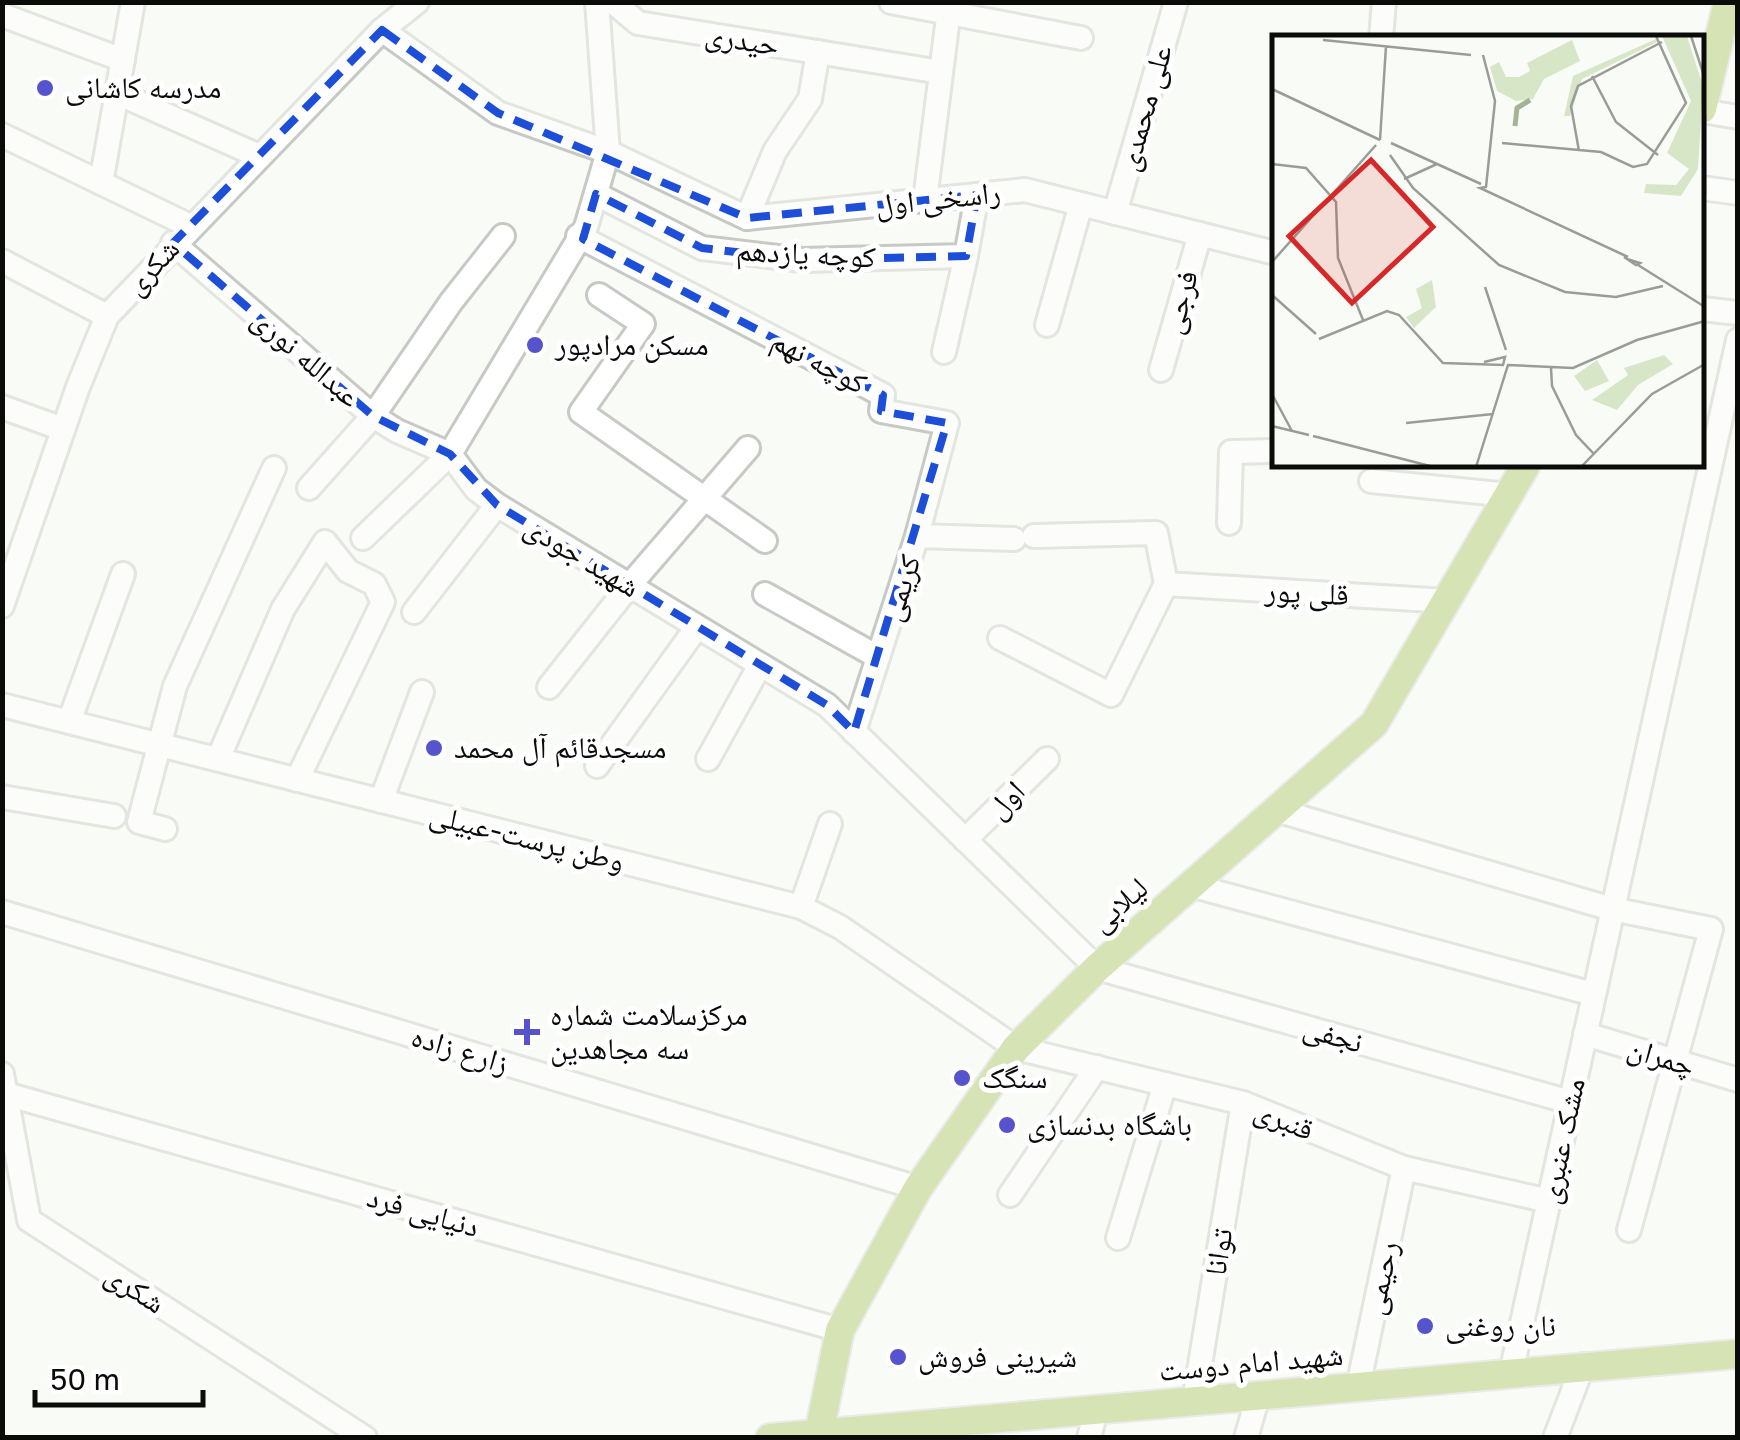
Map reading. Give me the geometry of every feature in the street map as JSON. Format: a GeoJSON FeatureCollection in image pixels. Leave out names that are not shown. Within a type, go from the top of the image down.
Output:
{"type":"FeatureCollection","features":[{"type":"Feature","properties":{"kind":"main road"},"geometry":{"type":"LineString","coordinates":[[1705,98],[1728,2]]}},
{"type":"Feature","properties":{"kind":"main road","name":"لیلابی"},"geometry":{"type":"LineString","coordinates":[[818,1435],[840,1330],[918,1188],[1016,1048],[1096,968],[1374,724],[1524,468]]}},
{"type":"Feature","properties":{"kind":"main road","name":"شهید امام دوست"},"geometry":{"type":"LineString","coordinates":[[770,1438],[1738,1354]]}},
{"type":"Feature","properties":{"kind":"street"},"geometry":{"type":"LineString","coordinates":[[101,182],[133,2]]}},
{"type":"Feature","properties":{"kind":"street","name":"شکری"},"geometry":{"type":"LineString","coordinates":[[2,606],[14,538],[63,429],[107,316],[382,30],[417,2]]}},
{"type":"Feature","properties":{"kind":"street"},"geometry":{"type":"LineString","coordinates":[[363,538],[450,454],[586,226],[608,152],[597,2]]}},
{"type":"Feature","properties":{"kind":"street","name":"حیدری"},"geometry":{"type":"LineString","coordinates":[[613,2],[638,23],[941,72]]}},
{"type":"Feature","properties":{"kind":"street"},"geometry":{"type":"LineString","coordinates":[[891,2],[949,9],[1081,38]]}},
{"type":"Feature","properties":{"kind":"street","name":"علی محمدی"},"geometry":{"type":"LineString","coordinates":[[1115,212],[1176,2]]}},
{"type":"Feature","properties":{"kind":"street"},"geometry":{"type":"LineString","coordinates":[[1381,35],[1384,2]]}},
{"type":"Feature","properties":{"kind":"street"},"geometry":{"type":"LineString","coordinates":[[924,200],[949,9]]}},
{"type":"Feature","properties":{"kind":"street"},"geometry":{"type":"LineString","coordinates":[[2,15],[123,60]]}},
{"type":"Feature","properties":{"kind":"street"},"geometry":{"type":"LineString","coordinates":[[382,30],[498,113],[608,152],[747,218]]}},
{"type":"Feature","properties":{"kind":"street","name":"حیدری"},"geometry":{"type":"LineString","coordinates":[[747,218],[775,151],[810,99],[818,52]]}},
{"type":"Feature","properties":{"kind":"street"},"geometry":{"type":"LineString","coordinates":[[117,93],[259,156]]}},
{"type":"Feature","properties":{"kind":"street"},"geometry":{"type":"LineString","coordinates":[[1705,110],[1738,116]]}},
{"type":"Feature","properties":{"kind":"street","name":"عبدالله نوری"},"geometry":{"type":"LineString","coordinates":[[2,135],[101,182],[182,235],[373,416],[450,454]]}},
{"type":"Feature","properties":{"kind":"street"},"geometry":{"type":"LineString","coordinates":[[1705,188],[1738,193]]}},
{"type":"Feature","properties":{"kind":"street","name":"راسخی اول"},"geometry":{"type":"LineString","coordinates":[[747,218],[1025,190],[1272,251]]}},
{"type":"Feature","properties":{"kind":"street","name":"کوچه یازدهم"},"geometry":{"type":"LineString","coordinates":[[596,194],[702,248],[802,260],[966,256]]}},
{"type":"Feature","properties":{"kind":"street"},"geometry":{"type":"LineString","coordinates":[[944,352],[978,194]]}},
{"type":"Feature","properties":{"kind":"street"},"geometry":{"type":"LineString","coordinates":[[1047,325],[1081,204]]}},
{"type":"Feature","properties":{"kind":"street","name":"فرجی"},"geometry":{"type":"LineString","coordinates":[[1161,370],[1200,234]]}},
{"type":"Feature","properties":{"kind":"street"},"geometry":{"type":"LineString","coordinates":[[308,488],[373,416],[502,236]]}},
{"type":"Feature","properties":{"kind":"street","name":"کوچه نهم"},"geometry":{"type":"LineString","coordinates":[[578,236],[883,396],[881,411],[947,423],[918,536]]}},
{"type":"Feature","properties":{"kind":"street"},"geometry":{"type":"LineString","coordinates":[[2,261],[107,316]]}},
{"type":"Feature","properties":{"kind":"street"},"geometry":{"type":"LineString","coordinates":[[599,295],[643,324],[581,412],[764,541]]}},
{"type":"Feature","properties":{"kind":"street"},"geometry":{"type":"LineString","coordinates":[[1705,309],[1738,313]]}},
{"type":"Feature","properties":{"kind":"street","name":"مشک عنبری"},"geometry":{"type":"LineString","coordinates":[[1511,1373],[1738,340]]}},
{"type":"Feature","properties":{"kind":"street"},"geometry":{"type":"LineString","coordinates":[[2,407],[63,429]]}},
{"type":"Feature","properties":{"kind":"street"},"geometry":{"type":"LineString","coordinates":[[549,688],[629,586],[748,448]]}},
{"type":"Feature","properties":{"kind":"street"},"geometry":{"type":"LineString","coordinates":[[1229,523],[1231,452],[1272,451]]}},
{"type":"Feature","properties":{"kind":"street","name":"شهید جودی"},"geometry":{"type":"LineString","coordinates":[[450,454],[476,489],[497,505],[827,706],[1096,968]]}},
{"type":"Feature","properties":{"kind":"street"},"geometry":{"type":"LineString","coordinates":[[165,828],[139,822],[175,686],[274,468]]}},
{"type":"Feature","properties":{"kind":"street"},"geometry":{"type":"LineString","coordinates":[[1371,481],[1509,495]]}},
{"type":"Feature","properties":{"kind":"street"},"geometry":{"type":"LineString","coordinates":[[414,612],[497,505]]}},
{"type":"Feature","properties":{"kind":"street","name":"کریمی"},"geometry":{"type":"LineString","coordinates":[[854,732],[918,536],[1156,534],[1166,584]]}},
{"type":"Feature","properties":{"kind":"street"},"geometry":{"type":"LineString","coordinates":[[218,760],[284,610],[325,542],[348,570],[374,584],[382,602],[297,780]]}},
{"type":"Feature","properties":{"kind":"street"},"geometry":{"type":"LineString","coordinates":[[69,722],[123,574]]}},
{"type":"Feature","properties":{"kind":"street"},"geometry":{"type":"LineString","coordinates":[[1000,638],[1111,695],[1166,584]]}},
{"type":"Feature","properties":{"kind":"street","name":"قلی پور"},"geometry":{"type":"LineString","coordinates":[[1166,584],[1448,601]]}},
{"type":"Feature","properties":{"kind":"street"},"geometry":{"type":"LineString","coordinates":[[765,594],[878,657]]}},
{"type":"Feature","properties":{"kind":"street"},"geometry":{"type":"LineString","coordinates":[[597,766],[697,627]]}},
{"type":"Feature","properties":{"kind":"street"},"geometry":{"type":"LineString","coordinates":[[708,758],[760,665]]}},
{"type":"Feature","properties":{"kind":"street"},"geometry":{"type":"LineString","coordinates":[[381,801],[422,692]]}},
{"type":"Feature","properties":{"kind":"street","name":"وطن پرست-عبیلی"},"geometry":{"type":"LineString","coordinates":[[2,705],[801,907],[840,927],[1016,1048]]}},
{"type":"Feature","properties":{"kind":"street","name":"اول"},"geometry":{"type":"LineString","coordinates":[[965,840],[1047,760]]}},
{"type":"Feature","properties":{"kind":"street"},"geometry":{"type":"LineString","coordinates":[[2,797],[114,816]]}},
{"type":"Feature","properties":{"kind":"street"},"geometry":{"type":"LineString","coordinates":[[1276,810],[1612,909],[1711,929],[1629,1230]]}},
{"type":"Feature","properties":{"kind":"street"},"geometry":{"type":"LineString","coordinates":[[801,907],[830,824]]}},
{"type":"Feature","properties":{"kind":"street"},"geometry":{"type":"LineString","coordinates":[[1190,885],[1594,994]]}},
{"type":"Feature","properties":{"kind":"street","name":"زارع زاده"},"geometry":{"type":"LineString","coordinates":[[2,912],[918,1188]]}},
{"type":"Feature","properties":{"kind":"street","name":"نجفی"},"geometry":{"type":"LineString","coordinates":[[1096,968],[1570,1102]]}},
{"type":"Feature","properties":{"kind":"street","name":"چمران"},"geometry":{"type":"LineString","coordinates":[[1585,1034],[1738,1080]]}},
{"type":"Feature","properties":{"kind":"street","name":"قنبری"},"geometry":{"type":"LineString","coordinates":[[1016,1048],[1244,1103],[1404,1168],[1548,1201]]}},
{"type":"Feature","properties":{"kind":"street"},"geometry":{"type":"LineString","coordinates":[[1010,1195],[1097,1068]]}},
{"type":"Feature","properties":{"kind":"street","name":"شکری"},"geometry":{"type":"LineString","coordinates":[[4,1084],[10,1161],[29,1220],[365,1438]]}},
{"type":"Feature","properties":{"kind":"street","name":"دنیایی فرد"},"geometry":{"type":"LineString","coordinates":[[4,1084],[840,1330]]}},
{"type":"Feature","properties":{"kind":"street"},"geometry":{"type":"LineString","coordinates":[[1118,1238],[1165,1084]]}},
{"type":"Feature","properties":{"kind":"street","name":"توانا"},"geometry":{"type":"LineString","coordinates":[[1194,1401],[1244,1103]]}},
{"type":"Feature","properties":{"kind":"street","name":"رحیمی"},"geometry":{"type":"LineString","coordinates":[[1358,1387],[1404,1168]]}},
{"type":"Feature","properties":{"kind":"street"},"geometry":{"type":"LineString","coordinates":[[1555,1438],[1583,1365]]}},
{"type":"Feature","properties":{"kind":"street"},"geometry":{"type":"LineString","coordinates":[[1246,1438],[1258,1396]]}},
{"type":"Feature","properties":{"kind":"street"},"geometry":{"type":"LineString","coordinates":[[1089,1438],[1096,1410]]}},
{"type":"Feature","properties":{"kind":"highlighted area"},"geometry":{"type":"Polygon","coordinates":[[[382,30],[498,113],[747,218],[977,195],[966,256],[802,260],[702,248],[596,194],[583,239],[883,395],[881,411],[947,423],[854,732],[827,705],[497,505],[450,454],[373,416],[173,243],[382,30]]]}},
{"type":"Feature","properties":{"kind":"place","name":"مدرسه کاشانی"},"geometry":{"type":"Point","coordinates":[45,88]}},
{"type":"Feature","properties":{"kind":"place","name":"مسکن مرادپور"},"geometry":{"type":"Point","coordinates":[535,345]}},
{"type":"Feature","properties":{"kind":"place","name":"مسجدقائم آل محمد"},"geometry":{"type":"Point","coordinates":[434,748]}},
{"type":"Feature","properties":{"kind":"place","name":"مرکزسلامت شماره سه مجاهدین"},"geometry":{"type":"Point","coordinates":[527,1032]}},
{"type":"Feature","properties":{"kind":"place","name":"سنگک"},"geometry":{"type":"Point","coordinates":[962,1078]}},
{"type":"Feature","properties":{"kind":"place","name":"باشگاه بدنسازی"},"geometry":{"type":"Point","coordinates":[1007,1125]}},
{"type":"Feature","properties":{"kind":"place","name":"نان روغنی"},"geometry":{"type":"Point","coordinates":[1425,1326]}},
{"type":"Feature","properties":{"kind":"place","name":"شیرینی فروش"},"geometry":{"type":"Point","coordinates":[898,1357]}}]}
